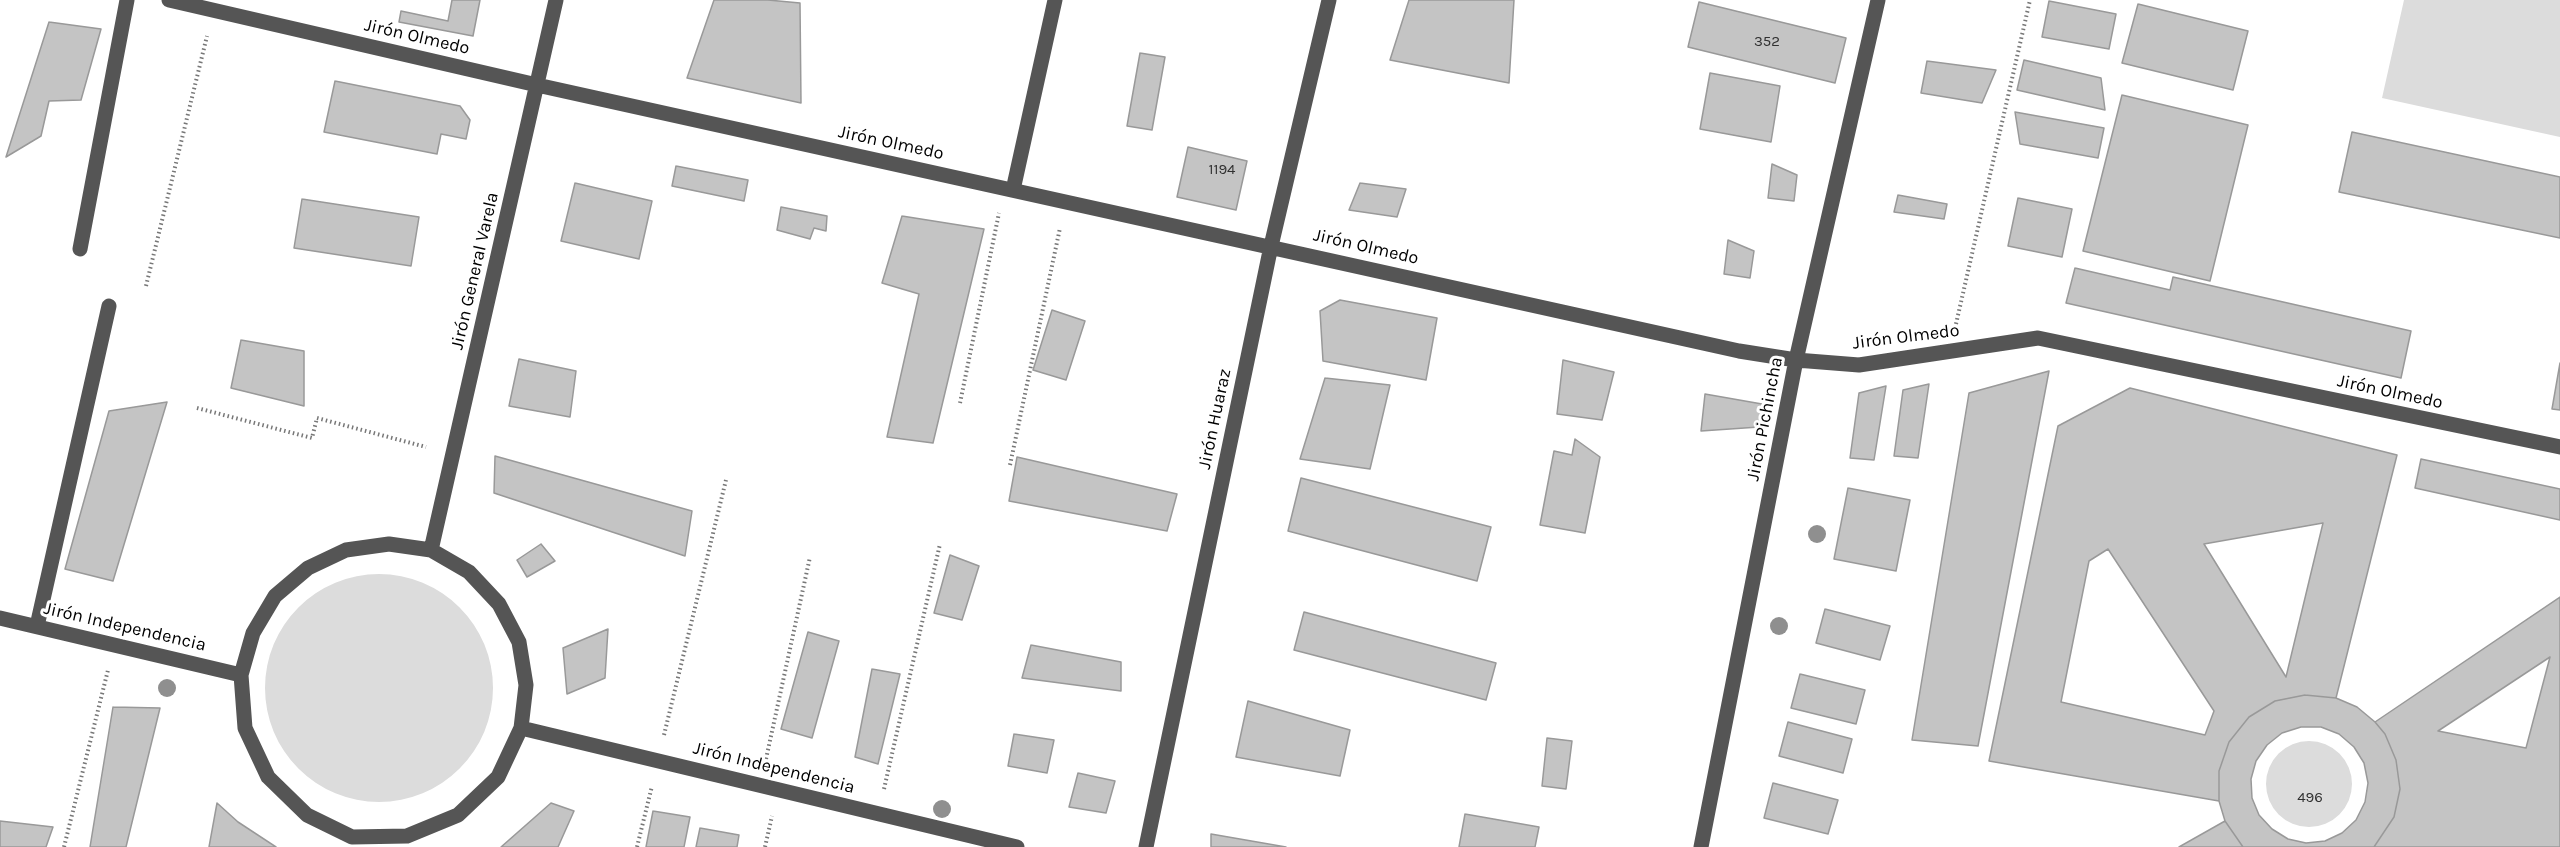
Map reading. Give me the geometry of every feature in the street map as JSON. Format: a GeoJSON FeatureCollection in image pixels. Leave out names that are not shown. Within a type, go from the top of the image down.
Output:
{"type":"FeatureCollection","features":[{"type":"Feature","properties":{"kind":"street"},"geometry":{"type":"LineString","coordinates":[[80,249],[127,0]]}},
{"type":"Feature","properties":{"kind":"street","name":"Jirón Olmedo"},"geometry":{"type":"LineString","coordinates":[[169,0],[537,85],[1739,351],[1796,360],[1859,365],[2038,338],[2560,447]]}},
{"type":"Feature","properties":{"kind":"street","name":"Jirón General Varela"},"geometry":{"type":"LineString","coordinates":[[431,550],[556,0]]}},
{"type":"Feature","properties":{"kind":"street"},"geometry":{"type":"LineString","coordinates":[[1009,188],[1055,0]]}},
{"type":"Feature","properties":{"kind":"street","name":"Jirón Huaraz"},"geometry":{"type":"LineString","coordinates":[[1146,847],[1271,246],[1329,0]]}},
{"type":"Feature","properties":{"kind":"street","name":"Jirón Pichincha"},"geometry":{"type":"LineString","coordinates":[[1701,847],[1796,360],[1878,0]]}},
{"type":"Feature","properties":{"kind":"street"},"geometry":{"type":"LineString","coordinates":[[37,626],[109,306]]}},
{"type":"Feature","properties":{"kind":"street"},"geometry":{"type":"LineString","coordinates":[[389,544],[431,550],[469,572],[499,604],[519,642],[526,685],[521,728],[498,777],[458,815],[407,836],[351,842],[307,815],[268,777],[245,728],[241,675],[253,633],[275,596],[308,568],[346,550],[389,544]]}},
{"type":"Feature","properties":{"kind":"street","name":"Jirón Independencia"},"geometry":{"type":"LineString","coordinates":[[0,618],[241,675]]}},
{"type":"Feature","properties":{"kind":"street","name":"Jirón Independencia"},"geometry":{"type":"LineString","coordinates":[[521,728],[1017,847]]}},
{"type":"Feature","properties":{"kind":"path"},"geometry":{"type":"LineString","coordinates":[[1950,351],[2030,0]]}},
{"type":"Feature","properties":{"kind":"path"},"geometry":{"type":"LineString","coordinates":[[146,286],[213,10]]}},
{"type":"Feature","properties":{"kind":"path"},"geometry":{"type":"LineString","coordinates":[[960,404],[1009,188]]}},
{"type":"Feature","properties":{"kind":"path"},"geometry":{"type":"LineString","coordinates":[[1010,465],[1065,201]]}},
{"type":"Feature","properties":{"kind":"path"},"geometry":{"type":"LineString","coordinates":[[197,408],[312,438],[317,418],[453,454]]}},
{"type":"Feature","properties":{"kind":"path"},"geometry":{"type":"LineString","coordinates":[[637,847],[726,480]]}},
{"type":"Feature","properties":{"kind":"path"},"geometry":{"type":"LineString","coordinates":[[878,814],[940,544]]}},
{"type":"Feature","properties":{"kind":"path"},"geometry":{"type":"LineString","coordinates":[[760,785],[810,557]]}},
{"type":"Feature","properties":{"kind":"path"},"geometry":{"type":"LineString","coordinates":[[64,847],[114,645]]}},
{"type":"Feature","properties":{"kind":"shaded area"},"geometry":{"type":"Polygon","coordinates":[[[2404,0],[2560,0],[2560,137],[2382,98],[2404,0]]]}},
{"type":"Feature","properties":{"kind":"shaded area"},"geometry":{"type":"Polygon","coordinates":[[[379,574],[401,576],[433,587],[460,607],[480,634],[491,666],[493,688],[491,710],[480,742],[460,769],[433,789],[401,800],[379,802],[357,800],[325,789],[298,769],[278,742],[267,710],[265,688],[267,666],[278,634],[298,607],[325,587],[357,576],[379,574]]]}},
{"type":"Feature","properties":{"kind":"shaded area"},"geometry":{"type":"Polygon","coordinates":[[[2301,741],[2317,741],[2340,753],[2349,767],[2352,784],[2349,801],[2340,815],[2317,827],[2301,827],[2285,820],[2273,808],[2266,792],[2266,776],[2273,760],[2285,748],[2301,741]]]}},
{"type":"Feature","properties":{"kind":"building"},"geometry":{"type":"Polygon","coordinates":[[[452,0],[480,0],[473,36],[399,22],[401,11],[448,21],[452,0]]]}},
{"type":"Feature","properties":{"kind":"building"},"geometry":{"type":"Polygon","coordinates":[[[714,0],[768,0],[800,3],[801,103],[687,78],[714,0]]]}},
{"type":"Feature","properties":{"kind":"building"},"geometry":{"type":"Polygon","coordinates":[[[1409,0],[1514,0],[1509,83],[1390,60],[1409,0]]]}},
{"type":"Feature","properties":{"kind":"building"},"geometry":{"type":"Polygon","coordinates":[[[2049,1],[2116,14],[2109,49],[2042,37],[2049,1]]]}},
{"type":"Feature","properties":{"kind":"building"},"geometry":{"type":"Polygon","coordinates":[[[1699,2],[1846,38],[1835,83],[1688,47],[1699,2]]]}},
{"type":"Feature","properties":{"kind":"building"},"geometry":{"type":"Polygon","coordinates":[[[2138,4],[2248,31],[2233,90],[2122,63],[2138,4]]]}},
{"type":"Feature","properties":{"kind":"building"},"geometry":{"type":"Polygon","coordinates":[[[49,22],[101,29],[81,100],[49,101],[41,136],[6,157],[49,22]]]}},
{"type":"Feature","properties":{"kind":"building"},"geometry":{"type":"Polygon","coordinates":[[[1140,53],[1165,57],[1152,130],[1127,126],[1140,53]]]}},
{"type":"Feature","properties":{"kind":"building"},"geometry":{"type":"Polygon","coordinates":[[[2024,60],[2101,78],[2105,110],[2017,90],[2024,60]]]}},
{"type":"Feature","properties":{"kind":"building"},"geometry":{"type":"Polygon","coordinates":[[[1927,61],[1996,70],[1982,103],[1921,93],[1927,61]]]}},
{"type":"Feature","properties":{"kind":"building"},"geometry":{"type":"Polygon","coordinates":[[[1710,73],[1780,86],[1771,142],[1700,129],[1710,73]]]}},
{"type":"Feature","properties":{"kind":"building"},"geometry":{"type":"Polygon","coordinates":[[[335,81],[460,106],[470,120],[466,139],[441,134],[437,154],[324,132],[335,81]]]}},
{"type":"Feature","properties":{"kind":"building"},"geometry":{"type":"Polygon","coordinates":[[[2122,95],[2248,125],[2210,281],[2083,251],[2122,95]]]}},
{"type":"Feature","properties":{"kind":"building"},"geometry":{"type":"Polygon","coordinates":[[[2015,112],[2104,128],[2098,158],[2020,144],[2015,112]]]}},
{"type":"Feature","properties":{"kind":"building"},"geometry":{"type":"Polygon","coordinates":[[[2352,132],[2560,177],[2560,238],[2339,192],[2352,132]]]}},
{"type":"Feature","properties":{"kind":"building"},"geometry":{"type":"Polygon","coordinates":[[[1188,147],[1247,161],[1236,210],[1177,197],[1188,147]]]}},
{"type":"Feature","properties":{"kind":"building"},"geometry":{"type":"Polygon","coordinates":[[[1772,164],[1797,175],[1794,201],[1768,198],[1772,164]]]}},
{"type":"Feature","properties":{"kind":"building"},"geometry":{"type":"Polygon","coordinates":[[[676,166],[748,180],[744,201],[672,186],[676,166]]]}},
{"type":"Feature","properties":{"kind":"building"},"geometry":{"type":"Polygon","coordinates":[[[575,183],[652,201],[639,259],[561,241],[575,183]]]}},
{"type":"Feature","properties":{"kind":"building"},"geometry":{"type":"Polygon","coordinates":[[[1360,183],[1406,189],[1397,217],[1349,210],[1360,183]]]}},
{"type":"Feature","properties":{"kind":"building"},"geometry":{"type":"Polygon","coordinates":[[[1898,195],[1947,204],[1944,219],[1894,212],[1898,195]]]}},
{"type":"Feature","properties":{"kind":"building"},"geometry":{"type":"Polygon","coordinates":[[[2018,198],[2072,209],[2062,257],[2008,246],[2018,198]]]}},
{"type":"Feature","properties":{"kind":"building"},"geometry":{"type":"Polygon","coordinates":[[[302,199],[419,217],[411,266],[294,248],[302,199]]]}},
{"type":"Feature","properties":{"kind":"building"},"geometry":{"type":"Polygon","coordinates":[[[781,207],[827,216],[826,231],[814,228],[810,239],[777,230],[781,207]]]}},
{"type":"Feature","properties":{"kind":"building"},"geometry":{"type":"Polygon","coordinates":[[[902,216],[984,229],[933,443],[887,437],[919,294],[882,283],[902,216]]]}},
{"type":"Feature","properties":{"kind":"building"},"geometry":{"type":"Polygon","coordinates":[[[1728,240],[1754,251],[1750,278],[1724,274],[1728,240]]]}},
{"type":"Feature","properties":{"kind":"building"},"geometry":{"type":"Polygon","coordinates":[[[2075,268],[2170,290],[2173,277],[2411,331],[2401,378],[2066,303],[2075,268]]]}},
{"type":"Feature","properties":{"kind":"building"},"geometry":{"type":"Polygon","coordinates":[[[1340,300],[1437,318],[1426,380],[1323,361],[1320,311],[1340,300]]]}},
{"type":"Feature","properties":{"kind":"building"},"geometry":{"type":"Polygon","coordinates":[[[1052,310],[1085,321],[1066,380],[1033,370],[1052,310]]]}},
{"type":"Feature","properties":{"kind":"building"},"geometry":{"type":"Polygon","coordinates":[[[241,340],[304,351],[304,406],[231,388],[241,340]]]}},
{"type":"Feature","properties":{"kind":"building"},"geometry":{"type":"Polygon","coordinates":[[[519,359],[576,371],[570,417],[509,406],[519,359]]]}},
{"type":"Feature","properties":{"kind":"building"},"geometry":{"type":"Polygon","coordinates":[[[1563,360],[1614,372],[1602,420],[1557,414],[1563,360]]]}},
{"type":"Feature","properties":{"kind":"building"},"geometry":{"type":"Polygon","coordinates":[[[2560,363],[2560,410],[2552,409],[2560,363]]]}},
{"type":"Feature","properties":{"kind":"building"},"geometry":{"type":"Polygon","coordinates":[[[2049,371],[1978,746],[1912,740],[1969,393],[2049,371]]]}},
{"type":"Feature","properties":{"kind":"building"},"geometry":{"type":"Polygon","coordinates":[[[1325,378],[1390,385],[1370,469],[1300,459],[1325,378]]]}},
{"type":"Feature","properties":{"kind":"building"},"geometry":{"type":"Polygon","coordinates":[[[1929,384],[1918,458],[1894,456],[1903,390],[1929,384]]]}},
{"type":"Feature","properties":{"kind":"building"},"geometry":{"type":"Polygon","coordinates":[[[1886,386],[1874,460],[1850,458],[1859,393],[1886,386]]]}},
{"type":"Feature","properties":{"kind":"building"},"geometry":{"type":"Polygon","coordinates":[[[2130,388],[2397,455],[2336,698],[2305,695],[2275,701],[2249,717],[2229,742],[2219,771],[2219,801],[1989,761],[2058,426],[2130,388]],[[2323,523],[2204,544],[2286,677],[2323,523]],[[2108,549],[2089,561],[2061,702],[2205,735],[2214,711],[2108,549]]]}},
{"type":"Feature","properties":{"kind":"building"},"geometry":{"type":"Polygon","coordinates":[[[1705,394],[1762,404],[1759,427],[1701,431],[1705,394]]]}},
{"type":"Feature","properties":{"kind":"building"},"geometry":{"type":"Polygon","coordinates":[[[167,402],[113,581],[65,569],[109,411],[167,402]]]}},
{"type":"Feature","properties":{"kind":"building"},"geometry":{"type":"Polygon","coordinates":[[[1575,439],[1600,457],[1585,533],[1540,525],[1554,451],[1572,455],[1575,439]]]}},
{"type":"Feature","properties":{"kind":"building"},"geometry":{"type":"Polygon","coordinates":[[[495,456],[692,511],[685,556],[494,493],[495,456]]]}},
{"type":"Feature","properties":{"kind":"building"},"geometry":{"type":"Polygon","coordinates":[[[1017,457],[1177,494],[1167,531],[1009,501],[1017,457]]]}},
{"type":"Feature","properties":{"kind":"building"},"geometry":{"type":"Polygon","coordinates":[[[2421,459],[2560,489],[2560,520],[2415,488],[2421,459]]]}},
{"type":"Feature","properties":{"kind":"building"},"geometry":{"type":"Polygon","coordinates":[[[1301,478],[1491,527],[1477,581],[1288,531],[1301,478]]]}},
{"type":"Feature","properties":{"kind":"building"},"geometry":{"type":"Polygon","coordinates":[[[1848,488],[1910,500],[1896,571],[1834,559],[1848,488]]]}},
{"type":"Feature","properties":{"kind":"building"},"geometry":{"type":"Polygon","coordinates":[[[541,544],[555,561],[527,577],[517,560],[541,544]]]}},
{"type":"Feature","properties":{"kind":"building"},"geometry":{"type":"Polygon","coordinates":[[[950,555],[979,566],[962,620],[934,613],[950,555]]]}},
{"type":"Feature","properties":{"kind":"building"},"geometry":{"type":"Polygon","coordinates":[[[2560,597],[2560,847],[2374,847],[2394,817],[2400,789],[2396,760],[2385,734],[2375,722],[2560,597]],[[2550,657],[2438,731],[2526,748],[2550,657]]]}},
{"type":"Feature","properties":{"kind":"building"},"geometry":{"type":"Polygon","coordinates":[[[1825,609],[1890,626],[1880,660],[1816,643],[1825,609]]]}},
{"type":"Feature","properties":{"kind":"building"},"geometry":{"type":"Polygon","coordinates":[[[1304,612],[1496,663],[1486,700],[1294,650],[1304,612]]]}},
{"type":"Feature","properties":{"kind":"building"},"geometry":{"type":"Polygon","coordinates":[[[608,629],[605,678],[567,694],[563,648],[608,629]]]}},
{"type":"Feature","properties":{"kind":"building"},"geometry":{"type":"Polygon","coordinates":[[[808,632],[839,641],[812,738],[781,729],[808,632]]]}},
{"type":"Feature","properties":{"kind":"building"},"geometry":{"type":"Polygon","coordinates":[[[1031,645],[1121,662],[1121,691],[1022,678],[1031,645]]]}},
{"type":"Feature","properties":{"kind":"building"},"geometry":{"type":"Polygon","coordinates":[[[872,669],[900,674],[878,764],[855,757],[872,669]]]}},
{"type":"Feature","properties":{"kind":"building"},"geometry":{"type":"Polygon","coordinates":[[[1800,674],[1865,690],[1856,724],[1791,708],[1800,674]]]}},
{"type":"Feature","properties":{"kind":"building"},"geometry":{"type":"Polygon","coordinates":[[[2305,695],[2336,698],[2357,707],[2385,734],[2396,760],[2400,789],[2394,817],[2374,847],[2243,847],[2225,821],[2219,801],[2219,771],[2229,742],[2249,717],[2275,701],[2305,695]],[[2301,727],[2282,733],[2267,745],[2256,761],[2251,779],[2252,798],[2259,815],[2272,829],[2288,839],[2306,843],[2325,841],[2342,833],[2356,820],[2365,802],[2368,783],[2364,763],[2354,747],[2339,734],[2321,727],[2301,727]]]}},
{"type":"Feature","properties":{"kind":"building"},"geometry":{"type":"Polygon","coordinates":[[[1248,701],[1350,730],[1340,776],[1236,757],[1248,701]]]}},
{"type":"Feature","properties":{"kind":"building"},"geometry":{"type":"Polygon","coordinates":[[[113,707],[160,708],[126,847],[90,847],[113,707]]]}},
{"type":"Feature","properties":{"kind":"building"},"geometry":{"type":"Polygon","coordinates":[[[1788,722],[1852,739],[1843,773],[1779,756],[1788,722]]]}},
{"type":"Feature","properties":{"kind":"building"},"geometry":{"type":"Polygon","coordinates":[[[1014,734],[1054,740],[1047,773],[1008,766],[1014,734]]]}},
{"type":"Feature","properties":{"kind":"building"},"geometry":{"type":"Polygon","coordinates":[[[1547,738],[1572,741],[1566,789],[1542,786],[1547,738]]]}},
{"type":"Feature","properties":{"kind":"building"},"geometry":{"type":"Polygon","coordinates":[[[1078,773],[1115,781],[1106,813],[1069,807],[1078,773]]]}},
{"type":"Feature","properties":{"kind":"building"},"geometry":{"type":"Polygon","coordinates":[[[1773,783],[1838,800],[1828,834],[1764,818],[1773,783]]]}},
{"type":"Feature","properties":{"kind":"building"},"geometry":{"type":"Polygon","coordinates":[[[217,803],[238,822],[276,847],[209,847],[217,803]]]}},
{"type":"Feature","properties":{"kind":"building"},"geometry":{"type":"Polygon","coordinates":[[[551,803],[574,811],[558,847],[501,847],[551,803]]]}},
{"type":"Feature","properties":{"kind":"building"},"geometry":{"type":"Polygon","coordinates":[[[653,811],[690,817],[684,847],[646,847],[653,811]]]}},
{"type":"Feature","properties":{"kind":"building"},"geometry":{"type":"Polygon","coordinates":[[[1465,814],[1539,827],[1535,847],[1459,847],[1465,814]]]}},
{"type":"Feature","properties":{"kind":"building"},"geometry":{"type":"Polygon","coordinates":[[[0,821],[53,827],[46,847],[0,847],[0,821]]]}},
{"type":"Feature","properties":{"kind":"building"},"geometry":{"type":"Polygon","coordinates":[[[2225,821],[2243,847],[2179,847],[2225,821]]]}},
{"type":"Feature","properties":{"kind":"building"},"geometry":{"type":"Polygon","coordinates":[[[700,828],[739,835],[737,847],[696,847],[700,828]]]}},
{"type":"Feature","properties":{"kind":"building"},"geometry":{"type":"Polygon","coordinates":[[[1211,834],[1286,847],[1211,847],[1211,834]]]}}]}
